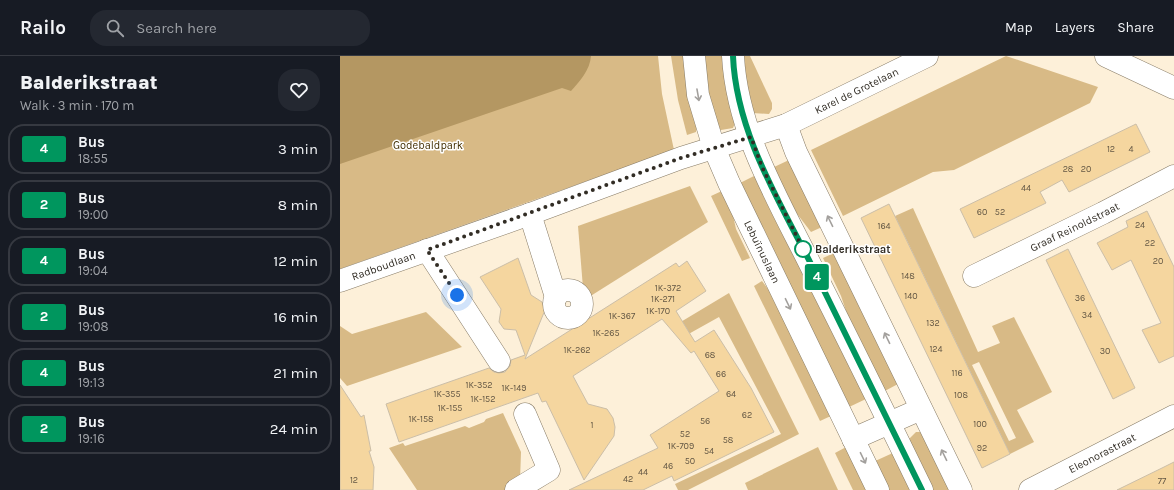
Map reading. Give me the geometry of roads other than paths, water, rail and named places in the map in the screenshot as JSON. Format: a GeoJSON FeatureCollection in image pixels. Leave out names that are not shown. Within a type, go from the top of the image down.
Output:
{"type":"FeatureCollection","features":[{"type":"Feature","properties":{"kind":"street","name":"Lebuïnuslaan"},"geometry":{"type":"LineString","coordinates":[[694,56],[698,95],[714,148],[729,183],[878,490]]}},
{"type":"Feature","properties":{"kind":"street"},"geometry":{"type":"LineString","coordinates":[[732,56],[733,69],[741,105],[762,167],[922,490]]}},
{"type":"Feature","properties":{"kind":"street","name":"Karel de Grotelaan"},"geometry":{"type":"LineString","coordinates":[[786,126],[927,56]]}},
{"type":"Feature","properties":{"kind":"street"},"geometry":{"type":"LineString","coordinates":[[1106,56],[1174,88]]}},
{"type":"Feature","properties":{"kind":"street"},"geometry":{"type":"LineString","coordinates":[[751,137],[786,126],[796,152],[961,490]]}},
{"type":"Feature","properties":{"kind":"street","name":"Radboudlaan"},"geometry":{"type":"LineString","coordinates":[[340,281],[530,214],[681,158],[751,137]]}},
{"type":"Feature","properties":{"kind":"street","name":"Graaf Reinoldstraat"},"geometry":{"type":"LineString","coordinates":[[974,276],[1103,214],[1174,176]]}},
{"type":"Feature","properties":{"kind":"street"},"geometry":{"type":"LineString","coordinates":[[530,214],[556,297]]}},
{"type":"Feature","properties":{"kind":"street","name":"Radboudlaan"},"geometry":{"type":"LineString","coordinates":[[427,250],[499,361]]}},
{"type":"Feature","properties":{"kind":"street"},"geometry":{"type":"LineString","coordinates":[[853,439],[921,409]]}},
{"type":"Feature","properties":{"kind":"street"},"geometry":{"type":"LineString","coordinates":[[516,490],[549,470],[525,414]]}},
{"type":"Feature","properties":{"kind":"street","name":"Eleonorastraat"},"geometry":{"type":"LineString","coordinates":[[1030,490],[1062,483],[1174,416]]}},
{"type":"Feature","properties":{"kind":"place","name":"Balderikstraat"},"geometry":{"type":"Point","coordinates":[803,249]}},
{"type":"Feature","properties":{"kind":"park label","name":"Godebaldpark"},"geometry":{"type":"Point","coordinates":[428,145]}}]}
